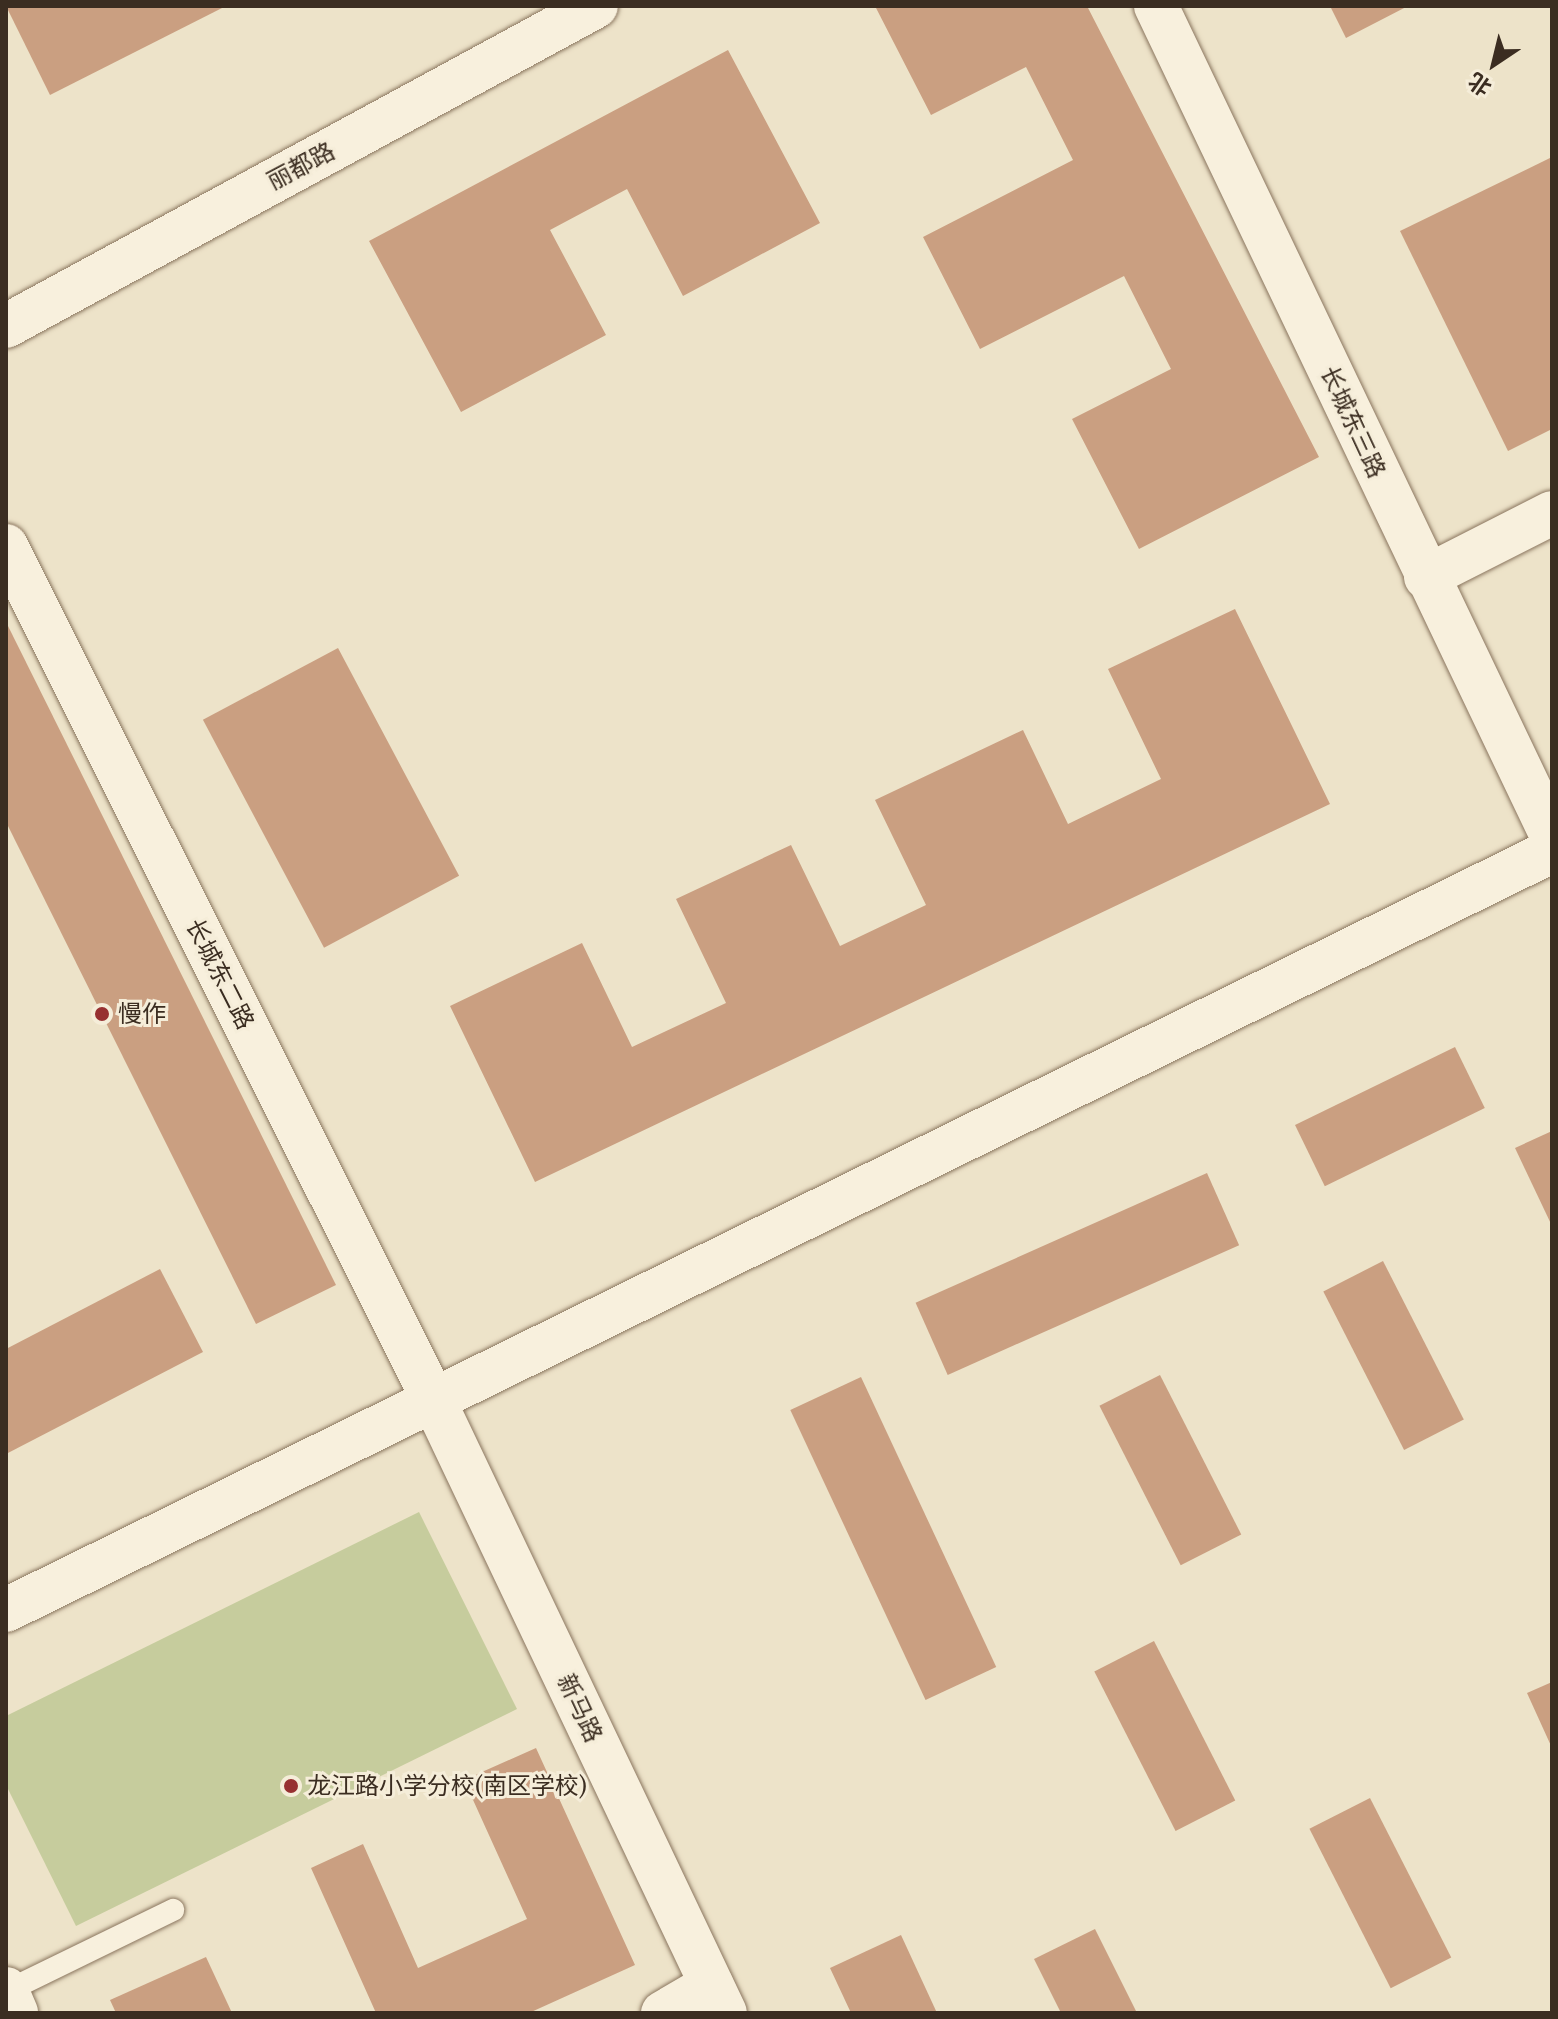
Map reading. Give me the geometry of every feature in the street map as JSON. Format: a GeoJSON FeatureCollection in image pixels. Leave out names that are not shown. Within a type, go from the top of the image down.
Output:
{"type":"FeatureCollection","features":[{"type":"Feature","properties":{"kind":"street","name":"丽都路"},"geometry":{"type":"LineString","coordinates":[[6,326],[596,6]]}},
{"type":"Feature","properties":{"kind":"street","name":"长城东三路"},"geometry":{"type":"LineString","coordinates":[[1156,6],[1552,836]]}},
{"type":"Feature","properties":{"kind":"street"},"geometry":{"type":"LineString","coordinates":[[1426,577],[1552,513]]}},
{"type":"Feature","properties":{"kind":"street","name":"长城东二路"},"geometry":{"type":"LineString","coordinates":[[6,546],[435,1403]]}},
{"type":"Feature","properties":{"kind":"street"},"geometry":{"type":"LineString","coordinates":[[6,1610],[435,1403],[1552,851]]}},
{"type":"Feature","properties":{"kind":"street","name":"新马路"},"geometry":{"type":"LineString","coordinates":[[435,1403],[718,1999]]}},
{"type":"Feature","properties":{"kind":"street"},"geometry":{"type":"LineString","coordinates":[[6,1990],[16,2013]]}},
{"type":"Feature","properties":{"kind":"street"},"geometry":{"type":"LineString","coordinates":[[663,2013],[718,1999]]}},
{"type":"Feature","properties":{"kind":"lane"},"geometry":{"type":"LineString","coordinates":[[6,1990],[173,1910]]}},
{"type":"Feature","properties":{"kind":"green space"},"geometry":{"type":"Polygon","coordinates":[[[419,1512],[517,1709],[76,1926],[6,1785],[6,1716],[419,1512]]]}},
{"type":"Feature","properties":{"kind":"building"},"geometry":{"type":"Polygon","coordinates":[[[6,6],[226,6],[50,95],[6,6]]]}},
{"type":"Feature","properties":{"kind":"building"},"geometry":{"type":"Polygon","coordinates":[[[875,6],[1087,6],[1319,457],[1139,549],[1072,419],[1171,369],[1124,276],[980,349],[923,237],[1073,160],[1026,67],[931,115],[875,6]]]}},
{"type":"Feature","properties":{"kind":"building"},"geometry":{"type":"Polygon","coordinates":[[[1330,6],[1408,6],[1346,38],[1330,6]]]}},
{"type":"Feature","properties":{"kind":"building"},"geometry":{"type":"Polygon","coordinates":[[[728,50],[820,223],[683,296],[627,189],[550,230],[606,335],[461,412],[369,241],[728,50]]]}},
{"type":"Feature","properties":{"kind":"building"},"geometry":{"type":"Polygon","coordinates":[[[1552,157],[1552,429],[1508,451],[1400,231],[1552,157]]]}},
{"type":"Feature","properties":{"kind":"building"},"geometry":{"type":"Polygon","coordinates":[[[1235,609],[1330,804],[535,1182],[450,1006],[582,943],[632,1047],[726,1003],[676,899],[791,845],[840,946],[926,905],[875,800],[1023,730],[1068,824],[1161,779],[1108,669],[1235,609]]]}},
{"type":"Feature","properties":{"kind":"building"},"geometry":{"type":"Polygon","coordinates":[[[6,622],[336,1285],[256,1324],[6,822],[6,622]]]}},
{"type":"Feature","properties":{"kind":"building"},"geometry":{"type":"Polygon","coordinates":[[[338,648],[459,876],[324,948],[203,720],[338,648]]]}},
{"type":"Feature","properties":{"kind":"building"},"geometry":{"type":"Polygon","coordinates":[[[1455,1047],[1485,1108],[1325,1186],[1295,1125],[1455,1047]]]}},
{"type":"Feature","properties":{"kind":"building"},"geometry":{"type":"Polygon","coordinates":[[[1552,1131],[1552,1226],[1515,1148],[1552,1131]]]}},
{"type":"Feature","properties":{"kind":"building"},"geometry":{"type":"Polygon","coordinates":[[[1207,1173],[1239,1245],[948,1375],[916,1303],[1207,1173]]]}},
{"type":"Feature","properties":{"kind":"building"},"geometry":{"type":"Polygon","coordinates":[[[1383,1261],[1464,1420],[1404,1450],[1323,1291],[1383,1261]]]}},
{"type":"Feature","properties":{"kind":"building"},"geometry":{"type":"Polygon","coordinates":[[[160,1269],[203,1352],[6,1454],[6,1349],[160,1269]]]}},
{"type":"Feature","properties":{"kind":"building"},"geometry":{"type":"Polygon","coordinates":[[[1160,1375],[1241,1534],[1181,1565],[1099,1406],[1160,1375]]]}},
{"type":"Feature","properties":{"kind":"building"},"geometry":{"type":"Polygon","coordinates":[[[861,1377],[996,1667],[926,1700],[790,1410],[861,1377]]]}},
{"type":"Feature","properties":{"kind":"building"},"geometry":{"type":"Polygon","coordinates":[[[1154,1641],[1235,1800],[1176,1831],[1094,1671],[1154,1641]]]}},
{"type":"Feature","properties":{"kind":"building"},"geometry":{"type":"Polygon","coordinates":[[[1552,1682],[1552,1748],[1527,1693],[1552,1682]]]}},
{"type":"Feature","properties":{"kind":"building"},"geometry":{"type":"Polygon","coordinates":[[[536,1748],[635,1965],[529,2013],[376,2013],[311,1868],[363,1844],[418,1968],[527,1919],[464,1780],[536,1748]]]}},
{"type":"Feature","properties":{"kind":"building"},"geometry":{"type":"Polygon","coordinates":[[[1370,1798],[1451,1957],[1391,1988],[1309,1829],[1370,1798]]]}},
{"type":"Feature","properties":{"kind":"building"},"geometry":{"type":"Polygon","coordinates":[[[1095,1929],[1137,2013],[1061,2013],[1034,1959],[1095,1929]]]}},
{"type":"Feature","properties":{"kind":"building"},"geometry":{"type":"Polygon","coordinates":[[[901,1935],[937,2013],[851,2013],[830,1968],[901,1935]]]}},
{"type":"Feature","properties":{"kind":"building"},"geometry":{"type":"Polygon","coordinates":[[[206,1957],[232,2013],[116,2013],[110,2000],[206,1957]]]}},
{"type":"Feature","properties":{"kind":"place","name":"慢作"},"geometry":{"type":"Point","coordinates":[102,1014]}},
{"type":"Feature","properties":{"kind":"place","name":"龙江路小学分校(南区学校)"},"geometry":{"type":"Point","coordinates":[291,1786]}}]}
